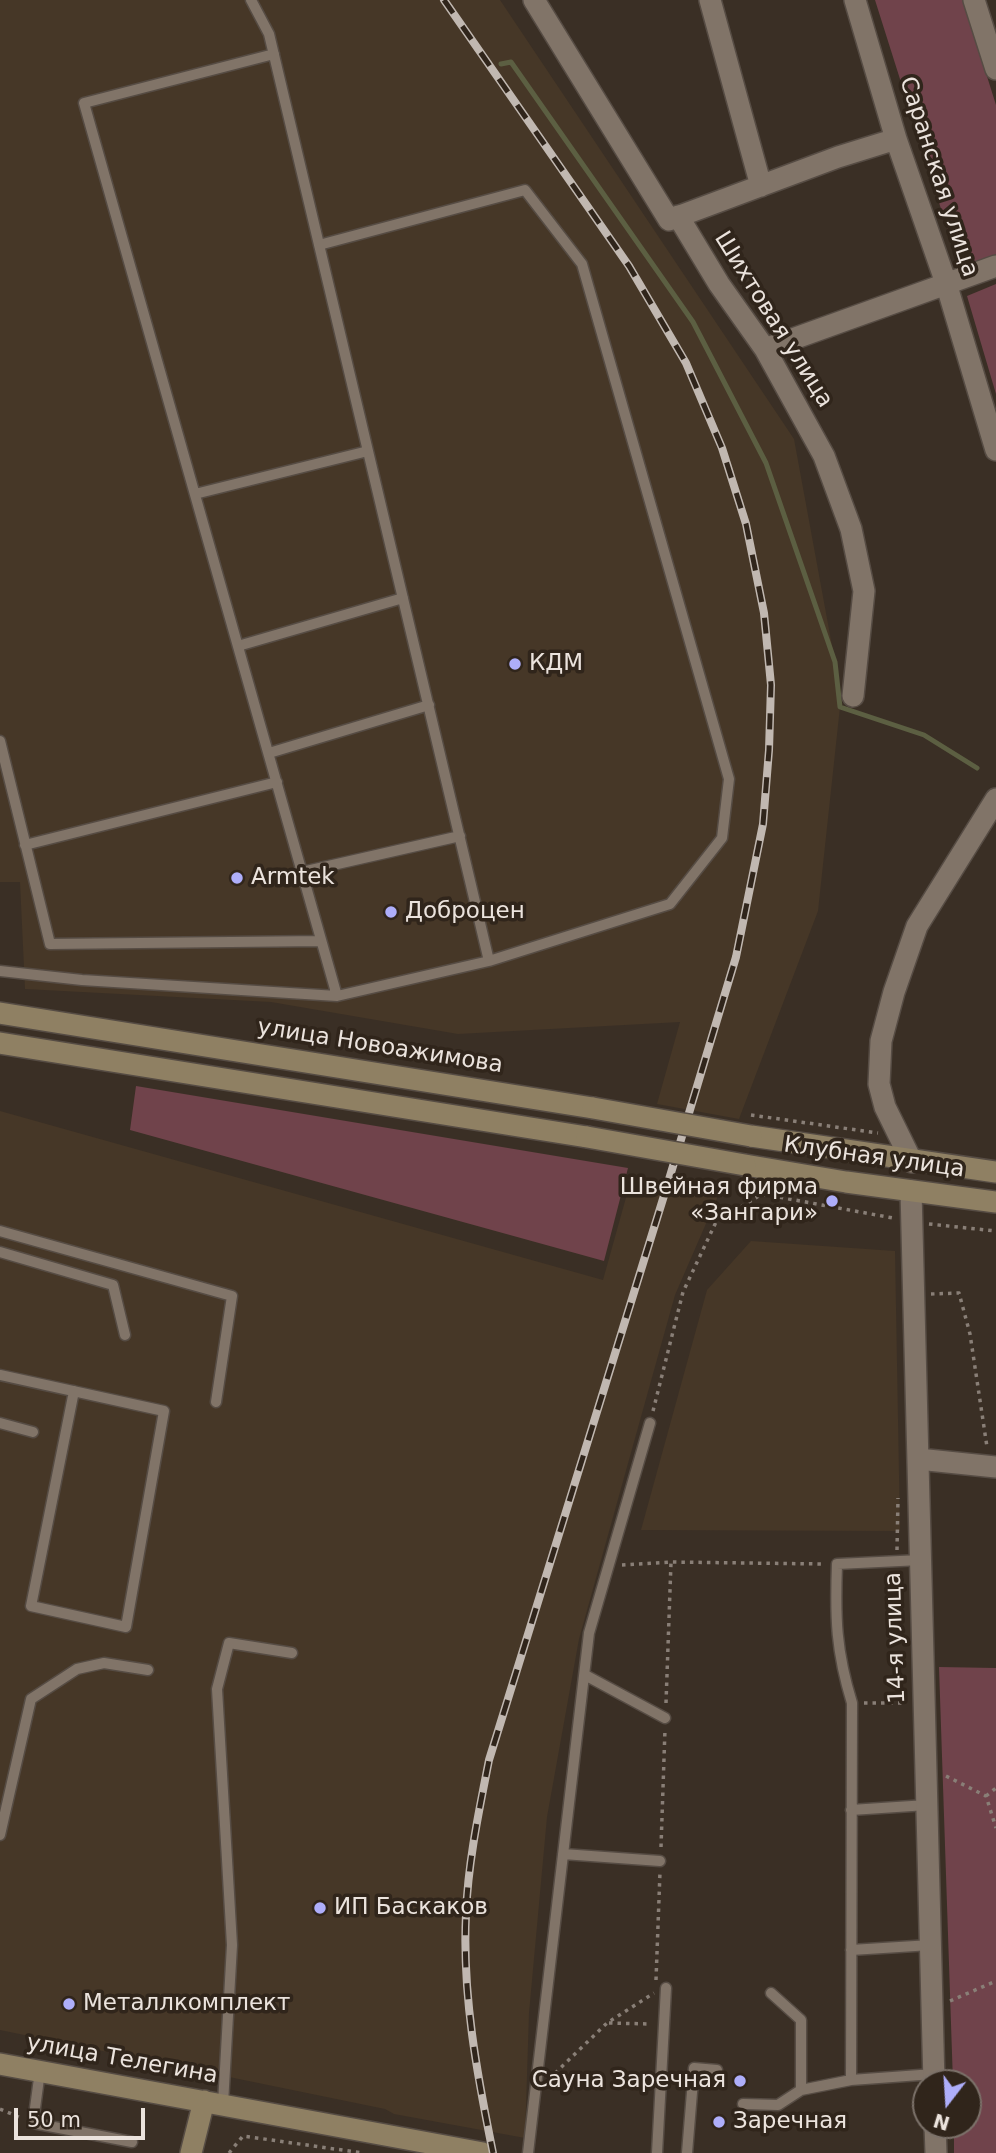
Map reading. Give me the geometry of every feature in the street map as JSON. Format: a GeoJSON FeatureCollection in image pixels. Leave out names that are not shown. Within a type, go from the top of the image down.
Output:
{"type":"FeatureCollection","features":[{"type":"Feature","properties":{"kind":"main road","name":"улица Новоажимова"},"geometry":{"type":"LineString","coordinates":[[0,1013],[751,1136]]}},
{"type":"Feature","properties":{"kind":"main road","name":"Клубная улица"},"geometry":{"type":"LineString","coordinates":[[0,1042],[745,1165],[996,1202]]}},
{"type":"Feature","properties":{"kind":"main road","name":"Клубная улица"},"geometry":{"type":"LineString","coordinates":[[751,1136],[996,1172]]}},
{"type":"Feature","properties":{"kind":"main road"},"geometry":{"type":"LineString","coordinates":[[911,1191],[912,1161]]}},
{"type":"Feature","properties":{"kind":"main road","name":"улица Телегина"},"geometry":{"type":"LineString","coordinates":[[0,2064],[483,2153]]}},
{"type":"Feature","properties":{"kind":"main road"},"geometry":{"type":"LineString","coordinates":[[191,2153],[214,2103]]}},
{"type":"Feature","properties":{"kind":"street","name":"Шихтовая улица"},"geometry":{"type":"LineString","coordinates":[[534,0],[673,218],[765,349],[824,456],[851,529],[864,591],[853,696]]}},
{"type":"Feature","properties":{"kind":"street"},"geometry":{"type":"LineString","coordinates":[[710,0],[761,186]]}},
{"type":"Feature","properties":{"kind":"street","name":"Саранская улица"},"geometry":{"type":"LineString","coordinates":[[855,0],[896,139],[946,283],[996,450]]}},
{"type":"Feature","properties":{"kind":"street"},"geometry":{"type":"LineString","coordinates":[[974,0],[996,69]]}},
{"type":"Feature","properties":{"kind":"street"},"geometry":{"type":"LineString","coordinates":[[673,218],[838,157],[896,139]]}},
{"type":"Feature","properties":{"kind":"street"},"geometry":{"type":"LineString","coordinates":[[765,349],[996,266]]}},
{"type":"Feature","properties":{"kind":"street"},"geometry":{"type":"LineString","coordinates":[[912,1161],[885,1107],[879,1084],[881,1041],[894,992],[918,926],[996,799]]}},
{"type":"Feature","properties":{"kind":"street","name":"14-я улица"},"geometry":{"type":"LineString","coordinates":[[911,1191],[934,2069]]}},
{"type":"Feature","properties":{"kind":"street"},"geometry":{"type":"LineString","coordinates":[[918,1459],[993,1467]]}},
{"type":"Feature","properties":{"kind":"lane"},"geometry":{"type":"LineString","coordinates":[[251,0],[269,33],[489,961]]}},
{"type":"Feature","properties":{"kind":"lane"},"geometry":{"type":"LineString","coordinates":[[274,54],[84,103],[337,996]]}},
{"type":"Feature","properties":{"kind":"lane"},"geometry":{"type":"LineString","coordinates":[[0,971],[82,980],[337,996],[489,961],[670,904],[722,838],[729,779],[582,264],[525,190],[319,245]]}},
{"type":"Feature","properties":{"kind":"lane"},"geometry":{"type":"LineString","coordinates":[[195,494],[368,451]]}},
{"type":"Feature","properties":{"kind":"lane"},"geometry":{"type":"LineString","coordinates":[[238,646],[403,598]]}},
{"type":"Feature","properties":{"kind":"lane"},"geometry":{"type":"LineString","coordinates":[[269,753],[429,705]]}},
{"type":"Feature","properties":{"kind":"lane"},"geometry":{"type":"LineString","coordinates":[[0,741],[50,944],[321,941]]}},
{"type":"Feature","properties":{"kind":"lane"},"geometry":{"type":"LineString","coordinates":[[25,845],[277,782]]}},
{"type":"Feature","properties":{"kind":"lane"},"geometry":{"type":"LineString","coordinates":[[302,872],[460,836]]}},
{"type":"Feature","properties":{"kind":"lane"},"geometry":{"type":"LineString","coordinates":[[0,1231],[232,1296],[216,1402]]}},
{"type":"Feature","properties":{"kind":"lane"},"geometry":{"type":"LineString","coordinates":[[0,1252],[113,1285],[125,1335]]}},
{"type":"Feature","properties":{"kind":"lane"},"geometry":{"type":"LineString","coordinates":[[0,1375],[74,1391],[164,1411],[126,1627],[31,1606],[74,1391]]}},
{"type":"Feature","properties":{"kind":"lane"},"geometry":{"type":"LineString","coordinates":[[0,1423],[33,1432]]}},
{"type":"Feature","properties":{"kind":"lane"},"geometry":{"type":"LineString","coordinates":[[528,2153],[589,1633],[650,1423]]}},
{"type":"Feature","properties":{"kind":"lane"},"geometry":{"type":"LineString","coordinates":[[851,2080],[852,1703],[841,1667],[835,1619],[837,1564],[921,1560]]}},
{"type":"Feature","properties":{"kind":"lane"},"geometry":{"type":"LineString","coordinates":[[214,2103],[232,1945],[217,1689],[229,1643],[292,1653]]}},
{"type":"Feature","properties":{"kind":"lane"},"geometry":{"type":"LineString","coordinates":[[0,1835],[31,1699],[77,1668],[104,1662],[148,1670]]}},
{"type":"Feature","properties":{"kind":"lane"},"geometry":{"type":"LineString","coordinates":[[584,1675],[665,1718]]}},
{"type":"Feature","properties":{"kind":"lane"},"geometry":{"type":"LineString","coordinates":[[851,1810],[927,1805]]}},
{"type":"Feature","properties":{"kind":"lane"},"geometry":{"type":"LineString","coordinates":[[564,1854],[660,1861]]}},
{"type":"Feature","properties":{"kind":"lane"},"geometry":{"type":"LineString","coordinates":[[851,1950],[931,1945]]}},
{"type":"Feature","properties":{"kind":"lane"},"geometry":{"type":"LineString","coordinates":[[657,2153],[666,1988]]}},
{"type":"Feature","properties":{"kind":"lane"},"geometry":{"type":"LineString","coordinates":[[772,1993],[801,2020],[801,2090]]}},
{"type":"Feature","properties":{"kind":"lane"},"geometry":{"type":"LineString","coordinates":[[687,2153],[694,2068],[717,2070]]}},
{"type":"Feature","properties":{"kind":"lane"},"geometry":{"type":"LineString","coordinates":[[40,2071],[33,2123],[132,2142]]}},
{"type":"Feature","properties":{"kind":"lane"},"geometry":{"type":"LineString","coordinates":[[743,2104],[778,2105],[801,2090],[851,2080],[912,2079]]}},
{"type":"Feature","properties":{"kind":"path"},"geometry":{"type":"LineString","coordinates":[[650,1423],[683,1292],[716,1222],[762,1194],[912,1222],[996,1231]]}},
{"type":"Feature","properties":{"kind":"path"},"geometry":{"type":"LineString","coordinates":[[914,1295],[959,1293],[970,1334],[993,1467]]}},
{"type":"Feature","properties":{"kind":"path"},"geometry":{"type":"LineString","coordinates":[[609,1566],[671,1562],[837,1564]]}},
{"type":"Feature","properties":{"kind":"path"},"geometry":{"type":"LineString","coordinates":[[852,1703],[924,1703]]}},
{"type":"Feature","properties":{"kind":"path"},"geometry":{"type":"LineString","coordinates":[[945,1776],[986,1796],[996,1828]]}},
{"type":"Feature","properties":{"kind":"path"},"geometry":{"type":"LineString","coordinates":[[986,1796],[996,1788]]}},
{"type":"Feature","properties":{"kind":"path"},"geometry":{"type":"LineString","coordinates":[[941,2005],[996,1981]]}},
{"type":"Feature","properties":{"kind":"path"},"geometry":{"type":"LineString","coordinates":[[536,2093],[607,2023],[655,1992]]}},
{"type":"Feature","properties":{"kind":"path"},"geometry":{"type":"LineString","coordinates":[[607,2023],[653,2024]]}},
{"type":"Feature","properties":{"kind":"path"},"geometry":{"type":"LineString","coordinates":[[0,2109],[33,2123]]}},
{"type":"Feature","properties":{"kind":"path"},"geometry":{"type":"LineString","coordinates":[[229,2153],[243,2136],[363,2153]]}},
{"type":"Feature","properties":{"kind":"shaded area"},"geometry":{"type":"Polygon","coordinates":[[[0,0],[500,0],[794,439],[835,662],[840,707],[818,911],[739,1119],[657,1104],[680,1022],[458,1034],[271,1002],[25,989],[20,882],[0,882],[0,0]]]}},
{"type":"Feature","properties":{"kind":"shaded area"},"geometry":{"type":"Polygon","coordinates":[[[875,0],[963,0],[996,105],[996,255],[960,269],[875,0]]]}},
{"type":"Feature","properties":{"kind":"shaded area"},"geometry":{"type":"Polygon","coordinates":[[[996,284],[996,394],[967,296],[996,284]]]}},
{"type":"Feature","properties":{"kind":"shaded area"},"geometry":{"type":"Polygon","coordinates":[[[136,1086],[628,1168],[604,1261],[130,1130],[136,1086]]]}},
{"type":"Feature","properties":{"kind":"shaded area"},"geometry":{"type":"Polygon","coordinates":[[[0,1111],[603,1280],[632,1176],[721,1189],[675,1295],[579,1639],[547,1817],[529,2013],[525,2138],[394,2114],[385,2109],[0,2030],[0,1111]]]}},
{"type":"Feature","properties":{"kind":"shaded area"},"geometry":{"type":"Polygon","coordinates":[[[751,1241],[895,1251],[900,1531],[641,1530],[707,1290],[751,1241]]]}},
{"type":"Feature","properties":{"kind":"shaded area"},"geometry":{"type":"Polygon","coordinates":[[[939,1667],[996,1668],[996,2153],[954,2153],[954,2139],[982,2139],[982,2069],[953,2069],[939,1667]]]}},
{"type":"Feature","properties":{"kind":"waterway"},"geometry":{"type":"LineString","coordinates":[[501,64],[511,62],[693,322],[766,463],[835,662],[840,707],[924,735],[977,768]]}},
{"type":"Feature","properties":{"kind":"railway"},"geometry":{"type":"LineString","coordinates":[[444,0],[629,266],[686,363],[722,448],[746,524],[764,613],[771,685],[763,824],[736,957],[489,1760],[481,1798],[467,1895],[466,1974],[476,2064],[493,2153]]}},
{"type":"Feature","properties":{"kind":"place","name":"КДМ"},"geometry":{"type":"Point","coordinates":[515,664]}},
{"type":"Feature","properties":{"kind":"place","name":"Armtek"},"geometry":{"type":"Point","coordinates":[237,878]}},
{"type":"Feature","properties":{"kind":"place","name":"Доброцен"},"geometry":{"type":"Point","coordinates":[391,912]}},
{"type":"Feature","properties":{"kind":"place","name":"Швейная фирма «Зангари»"},"geometry":{"type":"Point","coordinates":[832,1201]}},
{"type":"Feature","properties":{"kind":"place","name":"ИП Баскаков"},"geometry":{"type":"Point","coordinates":[320,1908]}},
{"type":"Feature","properties":{"kind":"place","name":"Металлкомплект"},"geometry":{"type":"Point","coordinates":[69,2004]}},
{"type":"Feature","properties":{"kind":"place","name":"Сауна Заречная"},"geometry":{"type":"Point","coordinates":[740,2081]}},
{"type":"Feature","properties":{"kind":"place","name":"Заречная"},"geometry":{"type":"Point","coordinates":[719,2122]}}]}
